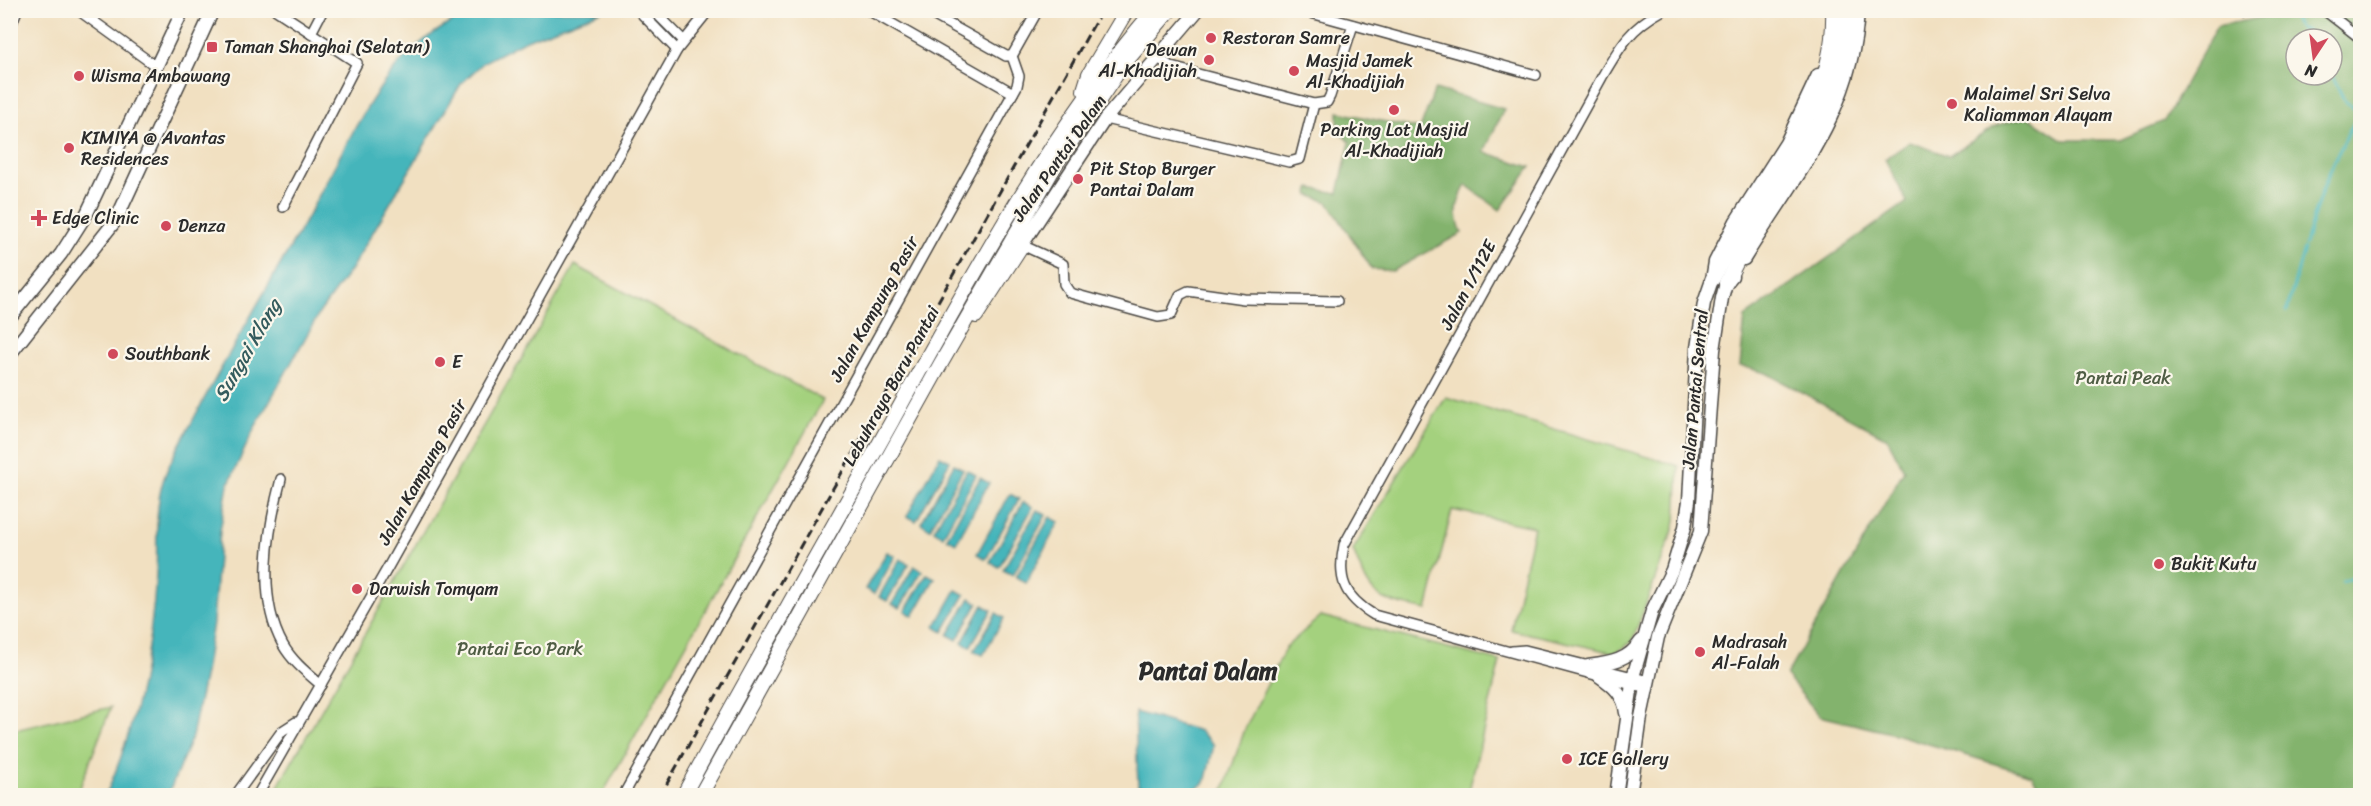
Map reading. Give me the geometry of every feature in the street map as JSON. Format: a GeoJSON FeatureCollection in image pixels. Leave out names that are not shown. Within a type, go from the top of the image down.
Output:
{"type":"FeatureCollection","features":[{"type":"Feature","properties":{"kind":"highway"},"geometry":{"type":"LineString","coordinates":[[1080,103],[1089,74],[1127,10]]}},
{"type":"Feature","properties":{"kind":"highway","name":"Lebuhraya Baru Pantai"},"geometry":{"type":"LineString","coordinates":[[683,795],[945,324],[1047,154],[1110,61],[1154,10]]}},
{"type":"Feature","properties":{"kind":"highway","name":"Lebuhraya Baru Pantai"},"geometry":{"type":"LineString","coordinates":[[700,795],[1026,213],[1091,110],[1122,66],[1170,10]]}},
{"type":"Feature","properties":{"kind":"highway"},"geometry":{"type":"LineString","coordinates":[[1712,280],[1739,230],[1796,142],[1816,101],[1830,54],[1833,10]]}},
{"type":"Feature","properties":{"kind":"highway"},"geometry":{"type":"LineString","coordinates":[[1726,283],[1762,212],[1820,122],[1839,71],[1852,14]]}},
{"type":"Feature","properties":{"kind":"highway"},"geometry":{"type":"LineString","coordinates":[[940,364],[975,318],[1022,245]]}},
{"type":"Feature","properties":{"kind":"main road"},"geometry":{"type":"LineString","coordinates":[[10,317],[61,254],[87,213],[183,10]]}},
{"type":"Feature","properties":{"kind":"main road"},"geometry":{"type":"LineString","coordinates":[[10,354],[116,220],[213,10]]}},
{"type":"Feature","properties":{"kind":"main road","name":"Jalan Pantai Dalam"},"geometry":{"type":"LineString","coordinates":[[1022,245],[1105,119],[1198,10]]}},
{"type":"Feature","properties":{"kind":"main road","name":"Jalan Pantai Sentral"},"geometry":{"type":"LineString","coordinates":[[1616,795],[1633,681],[1644,636],[1680,549],[1685,527],[1689,501],[1691,415],[1700,323],[1715,262],[1786,143],[1811,93],[1823,56],[1827,10]]}},
{"type":"Feature","properties":{"kind":"main road","name":"Jalan Pantai Sentral"},"geometry":{"type":"LineString","coordinates":[[1630,795],[1641,717],[1658,637],[1701,531],[1715,341],[1726,283]]}},
{"type":"Feature","properties":{"kind":"main road"},"geometry":{"type":"LineString","coordinates":[[1691,415],[1710,415]]}},
{"type":"Feature","properties":{"kind":"main road"},"geometry":{"type":"LineString","coordinates":[[1685,527],[1701,531]]}},
{"type":"Feature","properties":{"kind":"main road"},"geometry":{"type":"LineString","coordinates":[[1588,666],[1620,660],[1629,655],[1644,636]]}},
{"type":"Feature","properties":{"kind":"main road"},"geometry":{"type":"LineString","coordinates":[[1599,676],[1613,685],[1619,693],[1625,706],[1627,720]]}},
{"type":"Feature","properties":{"kind":"street"},"geometry":{"type":"LineString","coordinates":[[10,28],[17,10]]}},
{"type":"Feature","properties":{"kind":"street"},"geometry":{"type":"LineString","coordinates":[[78,10],[157,67]]}},
{"type":"Feature","properties":{"kind":"street"},"geometry":{"type":"LineString","coordinates":[[276,10],[357,63],[283,207]]}},
{"type":"Feature","properties":{"kind":"street"},"geometry":{"type":"LineString","coordinates":[[311,33],[323,10]]}},
{"type":"Feature","properties":{"kind":"street"},"geometry":{"type":"LineString","coordinates":[[638,10],[677,50]]}},
{"type":"Feature","properties":{"kind":"street","name":"Jalan Kampung Pasir"},"geometry":{"type":"LineString","coordinates":[[258,795],[677,50],[709,10]]}},
{"type":"Feature","properties":{"kind":"street"},"geometry":{"type":"LineString","coordinates":[[867,10],[1013,93]]}},
{"type":"Feature","properties":{"kind":"street"},"geometry":{"type":"LineString","coordinates":[[924,10],[1006,56],[1012,56],[1038,10]]}},
{"type":"Feature","properties":{"kind":"street"},"geometry":{"type":"LineString","coordinates":[[1300,10],[1536,75]]}},
{"type":"Feature","properties":{"kind":"street"},"geometry":{"type":"LineString","coordinates":[[1645,20],[1650,10]]}},
{"type":"Feature","properties":{"kind":"street","name":"Jalan 1/112E"},"geometry":{"type":"LineString","coordinates":[[1512,651],[1374,615],[1358,606],[1348,595],[1342,570],[1344,545],[1602,77],[1628,35],[1645,20],[1663,10]]}},
{"type":"Feature","properties":{"kind":"street"},"geometry":{"type":"LineString","coordinates":[[2246,10],[2258,10]]}},
{"type":"Feature","properties":{"kind":"street"},"geometry":{"type":"LineString","coordinates":[[2268,10],[2276,10]]}},
{"type":"Feature","properties":{"kind":"street"},"geometry":{"type":"LineString","coordinates":[[2324,10],[2361,38]]}},
{"type":"Feature","properties":{"kind":"street"},"geometry":{"type":"LineString","coordinates":[[656,14],[683,40]]}},
{"type":"Feature","properties":{"kind":"street"},"geometry":{"type":"LineString","coordinates":[[1157,57],[1171,67],[1314,104],[1327,102],[1353,25]]}},
{"type":"Feature","properties":{"kind":"street","name":"Jalan Kampung Pasir"},"geometry":{"type":"LineString","coordinates":[[623,795],[1013,93],[1019,75],[1012,56]]}},
{"type":"Feature","properties":{"kind":"street"},"geometry":{"type":"LineString","coordinates":[[1105,119],[1289,162],[1300,159],[1314,104]]}},
{"type":"Feature","properties":{"kind":"street"},"geometry":{"type":"LineString","coordinates":[[1022,245],[1063,264],[1064,284],[1070,293],[1158,317],[1173,313],[1180,295],[1188,291],[1244,299],[1337,301]]}},
{"type":"Feature","properties":{"kind":"street"},"geometry":{"type":"LineString","coordinates":[[281,479],[270,523],[266,561],[275,624],[283,645],[321,685]]}},
{"type":"Feature","properties":{"kind":"street"},"geometry":{"type":"LineString","coordinates":[[1512,651],[1525,650],[1588,666],[1648,685]]}},
{"type":"Feature","properties":{"kind":"street"},"geometry":{"type":"LineString","coordinates":[[1512,651],[1524,657],[1599,676],[1633,681]]}},
{"type":"Feature","properties":{"kind":"street"},"geometry":{"type":"LineString","coordinates":[[235,795],[282,731],[300,719]]}},
{"type":"Feature","properties":{"kind":"green space","name":"Pantai Peak"},"geometry":{"type":"Polygon","coordinates":[[[2273,11],[2360,11],[2360,795],[2043,795],[2032,775],[1895,734],[1820,716],[1786,676],[1904,470],[1887,438],[1766,373],[1740,366],[1745,317],[1907,202],[1885,159],[1910,142],[1949,156],[1997,125],[2028,117],[2063,140],[2120,140],[2164,121],[2217,26],[2269,16],[2273,11]]]}},
{"type":"Feature","properties":{"kind":"green space"},"geometry":{"type":"Polygon","coordinates":[[[1435,89],[1504,109],[1484,152],[1531,167],[1500,210],[1466,185],[1457,209],[1462,233],[1393,271],[1372,269],[1328,202],[1309,195],[1310,188],[1338,193],[1350,142],[1338,132],[1338,112],[1420,129],[1435,89]]]}},
{"type":"Feature","properties":{"kind":"green space","name":"Pantai Eco Park"},"geometry":{"type":"Polygon","coordinates":[[[575,265],[823,400],[602,795],[273,795],[575,265]]]}},
{"type":"Feature","properties":{"kind":"green space"},"geometry":{"type":"Polygon","coordinates":[[[1446,397],[1679,466],[1676,522],[1632,642],[1615,653],[1511,630],[1534,527],[1452,510],[1427,610],[1386,600],[1371,588],[1353,550],[1446,397]]]}},
{"type":"Feature","properties":{"kind":"green space"},"geometry":{"type":"Polygon","coordinates":[[[1321,616],[1500,661],[1468,795],[1222,795],[1245,729],[1286,647],[1321,616]]]}},
{"type":"Feature","properties":{"kind":"green space"},"geometry":{"type":"Polygon","coordinates":[[[111,707],[77,795],[11,795],[11,731],[111,707]]]}},
{"type":"Feature","properties":{"kind":"water","name":"Sungai Klang"},"geometry":{"type":"Polygon","coordinates":[[[473,11],[602,11],[524,41],[484,62],[461,84],[351,269],[320,312],[254,429],[228,485],[220,531],[213,623],[205,673],[192,737],[168,795],[106,795],[134,715],[146,660],[154,603],[158,504],[163,481],[170,464],[220,370],[378,91],[391,73],[418,45],[450,23],[473,11]]]}},
{"type":"Feature","properties":{"kind":"water"},"geometry":{"type":"Polygon","coordinates":[[[940,456],[950,461],[916,521],[907,516],[940,456]]]}},
{"type":"Feature","properties":{"kind":"water"},"geometry":{"type":"Polygon","coordinates":[[[954,464],[963,469],[930,529],[921,523],[954,464]]]}},
{"type":"Feature","properties":{"kind":"water"},"geometry":{"type":"Polygon","coordinates":[[[967,470],[976,475],[943,536],[934,530],[967,470]]]}},
{"type":"Feature","properties":{"kind":"water"},"geometry":{"type":"Polygon","coordinates":[[[980,478],[989,483],[956,543],[947,538],[980,478]]]}},
{"type":"Feature","properties":{"kind":"water"},"geometry":{"type":"Polygon","coordinates":[[[1010,494],[1019,499],[986,559],[977,554],[1010,494]]]}},
{"type":"Feature","properties":{"kind":"water"},"geometry":{"type":"Polygon","coordinates":[[[1023,502],[1033,507],[999,567],[990,562],[1023,502]]]}},
{"type":"Feature","properties":{"kind":"water"},"geometry":{"type":"Polygon","coordinates":[[[1037,510],[1046,515],[1013,575],[1003,570],[1037,510]]]}},
{"type":"Feature","properties":{"kind":"water"},"geometry":{"type":"Polygon","coordinates":[[[1050,517],[1059,522],[1026,583],[1016,577],[1050,517]]]}},
{"type":"Feature","properties":{"kind":"water"},"geometry":{"type":"Polygon","coordinates":[[[887,552],[895,556],[874,594],[865,589],[887,552]]]}},
{"type":"Feature","properties":{"kind":"water"},"geometry":{"type":"Polygon","coordinates":[[[900,559],[909,564],[887,601],[879,597],[900,559]]]}},
{"type":"Feature","properties":{"kind":"water"},"geometry":{"type":"Polygon","coordinates":[[[914,566],[922,571],[900,608],[892,604],[914,566]]]}},
{"type":"Feature","properties":{"kind":"water"},"geometry":{"type":"Polygon","coordinates":[[[927,574],[935,578],[913,616],[905,611],[927,574]]]}},
{"type":"Feature","properties":{"kind":"water"},"geometry":{"type":"Polygon","coordinates":[[[956,590],[965,595],[943,632],[935,627],[956,590]]]}},
{"type":"Feature","properties":{"kind":"water"},"geometry":{"type":"Polygon","coordinates":[[[970,598],[978,603],[957,640],[948,635],[970,598]]]}},
{"type":"Feature","properties":{"kind":"water"},"geometry":{"type":"Polygon","coordinates":[[[983,605],[992,610],[970,647],[962,643],[983,605]]]}},
{"type":"Feature","properties":{"kind":"water"},"geometry":{"type":"Polygon","coordinates":[[[996,613],[1004,618],[983,655],[974,651],[996,613]]]}},
{"type":"Feature","properties":{"kind":"water"},"geometry":{"type":"Polygon","coordinates":[[[1135,712],[1200,731],[1214,745],[1205,783],[1188,794],[1138,786],[1135,712]]]}},
{"type":"Feature","properties":{"kind":"waterway"},"geometry":{"type":"LineString","coordinates":[[2290,10],[2298,27]]}},
{"type":"Feature","properties":{"kind":"waterway"},"geometry":{"type":"LineString","coordinates":[[2338,87],[2344,100],[2359,114]]}},
{"type":"Feature","properties":{"kind":"waterway"},"geometry":{"type":"LineString","coordinates":[[2305,244],[2328,177],[2359,114]]}},
{"type":"Feature","properties":{"kind":"waterway"},"geometry":{"type":"LineString","coordinates":[[2287,311],[2304,248]]}},
{"type":"Feature","properties":{"kind":"waterway"},"geometry":{"type":"LineString","coordinates":[[2342,582],[2360,574]]}},
{"type":"Feature","properties":{"kind":"railway"},"geometry":{"type":"LineString","coordinates":[[660,796],[1102,10]]}},
{"type":"Feature","properties":{"kind":"place","name":"Restoran Samre"},"geometry":{"type":"Point","coordinates":[1211,38]}},
{"type":"Feature","properties":{"kind":"place","name":"Taman Shanghai (Selatan)"},"geometry":{"type":"Point","coordinates":[212,47]}},
{"type":"Feature","properties":{"kind":"place","name":"Dewan Al-Khadijiah"},"geometry":{"type":"Point","coordinates":[1209,60]}},
{"type":"Feature","properties":{"kind":"place","name":"Masjid Jamek Al-Khadijiah"},"geometry":{"type":"Point","coordinates":[1294,71]}},
{"type":"Feature","properties":{"kind":"place","name":"Wisma Ambawang"},"geometry":{"type":"Point","coordinates":[79,76]}},
{"type":"Feature","properties":{"kind":"place","name":"Malaimel Sri Selva Kaliamman Alayam"},"geometry":{"type":"Point","coordinates":[1952,104]}},
{"type":"Feature","properties":{"kind":"place","name":"Parking Lot Masjid Al-Khadijiah"},"geometry":{"type":"Point","coordinates":[1394,110]}},
{"type":"Feature","properties":{"kind":"place","name":"KIMIYA @ Avantas Residences"},"geometry":{"type":"Point","coordinates":[69,148]}},
{"type":"Feature","properties":{"kind":"place","name":"Pit Stop Burger Pantai Dalam"},"geometry":{"type":"Point","coordinates":[1078,179]}},
{"type":"Feature","properties":{"kind":"place","name":"Edge Clinic"},"geometry":{"type":"Point","coordinates":[39,218]}},
{"type":"Feature","properties":{"kind":"place","name":"Denza"},"geometry":{"type":"Point","coordinates":[166,226]}},
{"type":"Feature","properties":{"kind":"place","name":"Southbank"},"geometry":{"type":"Point","coordinates":[113,354]}},
{"type":"Feature","properties":{"kind":"place","name":"E"},"geometry":{"type":"Point","coordinates":[440,362]}},
{"type":"Feature","properties":{"kind":"place","name":"Bukit Kutu"},"geometry":{"type":"Point","coordinates":[2159,564]}},
{"type":"Feature","properties":{"kind":"place","name":"Darwish Tomyam"},"geometry":{"type":"Point","coordinates":[357,589]}},
{"type":"Feature","properties":{"kind":"place","name":"Madrasah Al-Falah"},"geometry":{"type":"Point","coordinates":[1700,652]}},
{"type":"Feature","properties":{"kind":"place","name":"ICE Gallery"},"geometry":{"type":"Point","coordinates":[1567,759]}},
{"type":"Feature","properties":{"kind":"district","name":"Pantai Dalam"},"geometry":{"type":"Point","coordinates":[1208,671]}}]}
